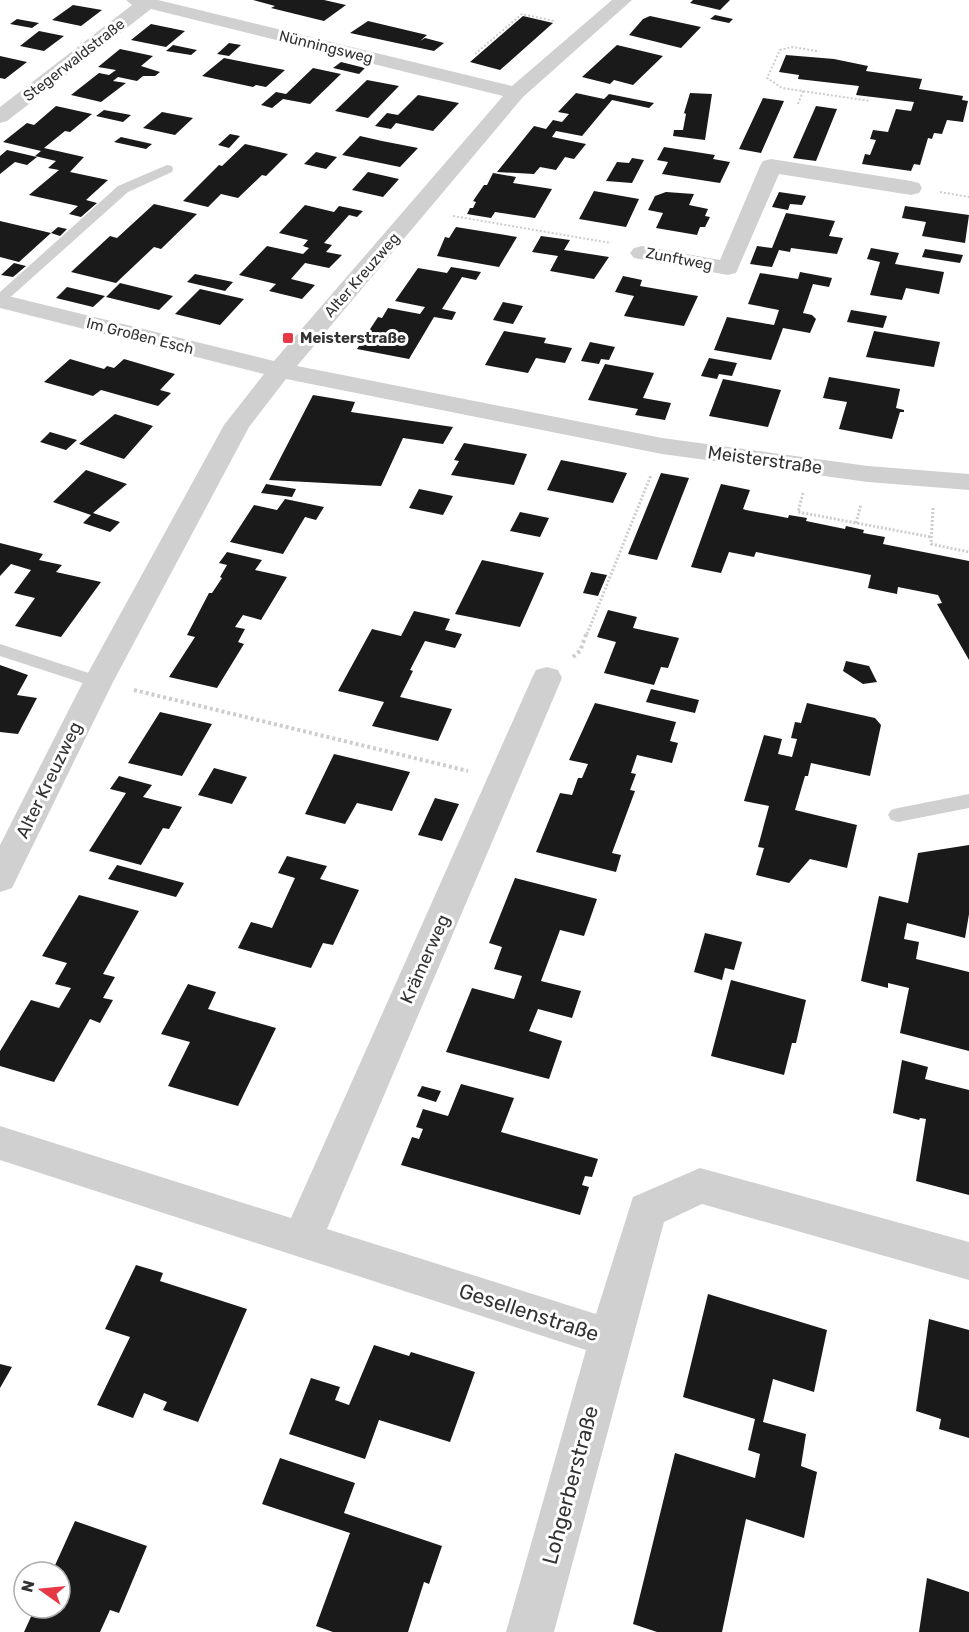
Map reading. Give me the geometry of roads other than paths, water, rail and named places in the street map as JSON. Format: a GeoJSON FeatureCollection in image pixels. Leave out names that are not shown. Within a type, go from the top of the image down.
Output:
{"type":"FeatureCollection","features":[{"type":"Feature","properties":{"kind":"street","name":"Alter Kreuzweg"},"geometry":{"type":"LineString","coordinates":[[0,879],[98,682],[237,425],[280,370],[516,93],[623,0]]}},
{"type":"Feature","properties":{"kind":"street","name":"Nünningsweg"},"geometry":{"type":"LineString","coordinates":[[141,2],[516,93]]}},
{"type":"Feature","properties":{"kind":"street","name":"Stegerwaldstraße"},"geometry":{"type":"LineString","coordinates":[[0,117],[141,2]]}},
{"type":"Feature","properties":{"kind":"street","name":"Zunftweg"},"geometry":{"type":"LineString","coordinates":[[642,253],[728,268],[771,166],[911,188]]}},
{"type":"Feature","properties":{"kind":"street","name":"Im Großen Esch"},"geometry":{"type":"LineString","coordinates":[[0,300],[280,370]]}},
{"type":"Feature","properties":{"kind":"street","name":"Meisterstraße"},"geometry":{"type":"LineString","coordinates":[[280,370],[662,446],[810,467],[934,481],[969,482]]}},
{"type":"Feature","properties":{"kind":"street","name":"Krämerweg"},"geometry":{"type":"LineString","coordinates":[[302,1239],[547,678]]}},
{"type":"Feature","properties":{"kind":"street","name":"Gesellenstraße"},"geometry":{"type":"LineString","coordinates":[[0,1143],[610,1338],[647,1210],[700,1186],[969,1261]]}},
{"type":"Feature","properties":{"kind":"street","name":"Lohgerberstraße"},"geometry":{"type":"LineString","coordinates":[[530,1632],[610,1338]]}},
{"type":"Feature","properties":{"kind":"lane","name":"Im Großen Esch"},"geometry":{"type":"LineString","coordinates":[[0,300],[123,189],[167,169]]}},
{"type":"Feature","properties":{"kind":"lane"},"geometry":{"type":"LineString","coordinates":[[0,650],[98,682]]}},
{"type":"Feature","properties":{"kind":"lane"},"geometry":{"type":"LineString","coordinates":[[898,815],[969,801]]}},
{"type":"Feature","properties":{"kind":"place","name":"Meisterstraße"},"geometry":{"type":"Point","coordinates":[288,338]}}]}
